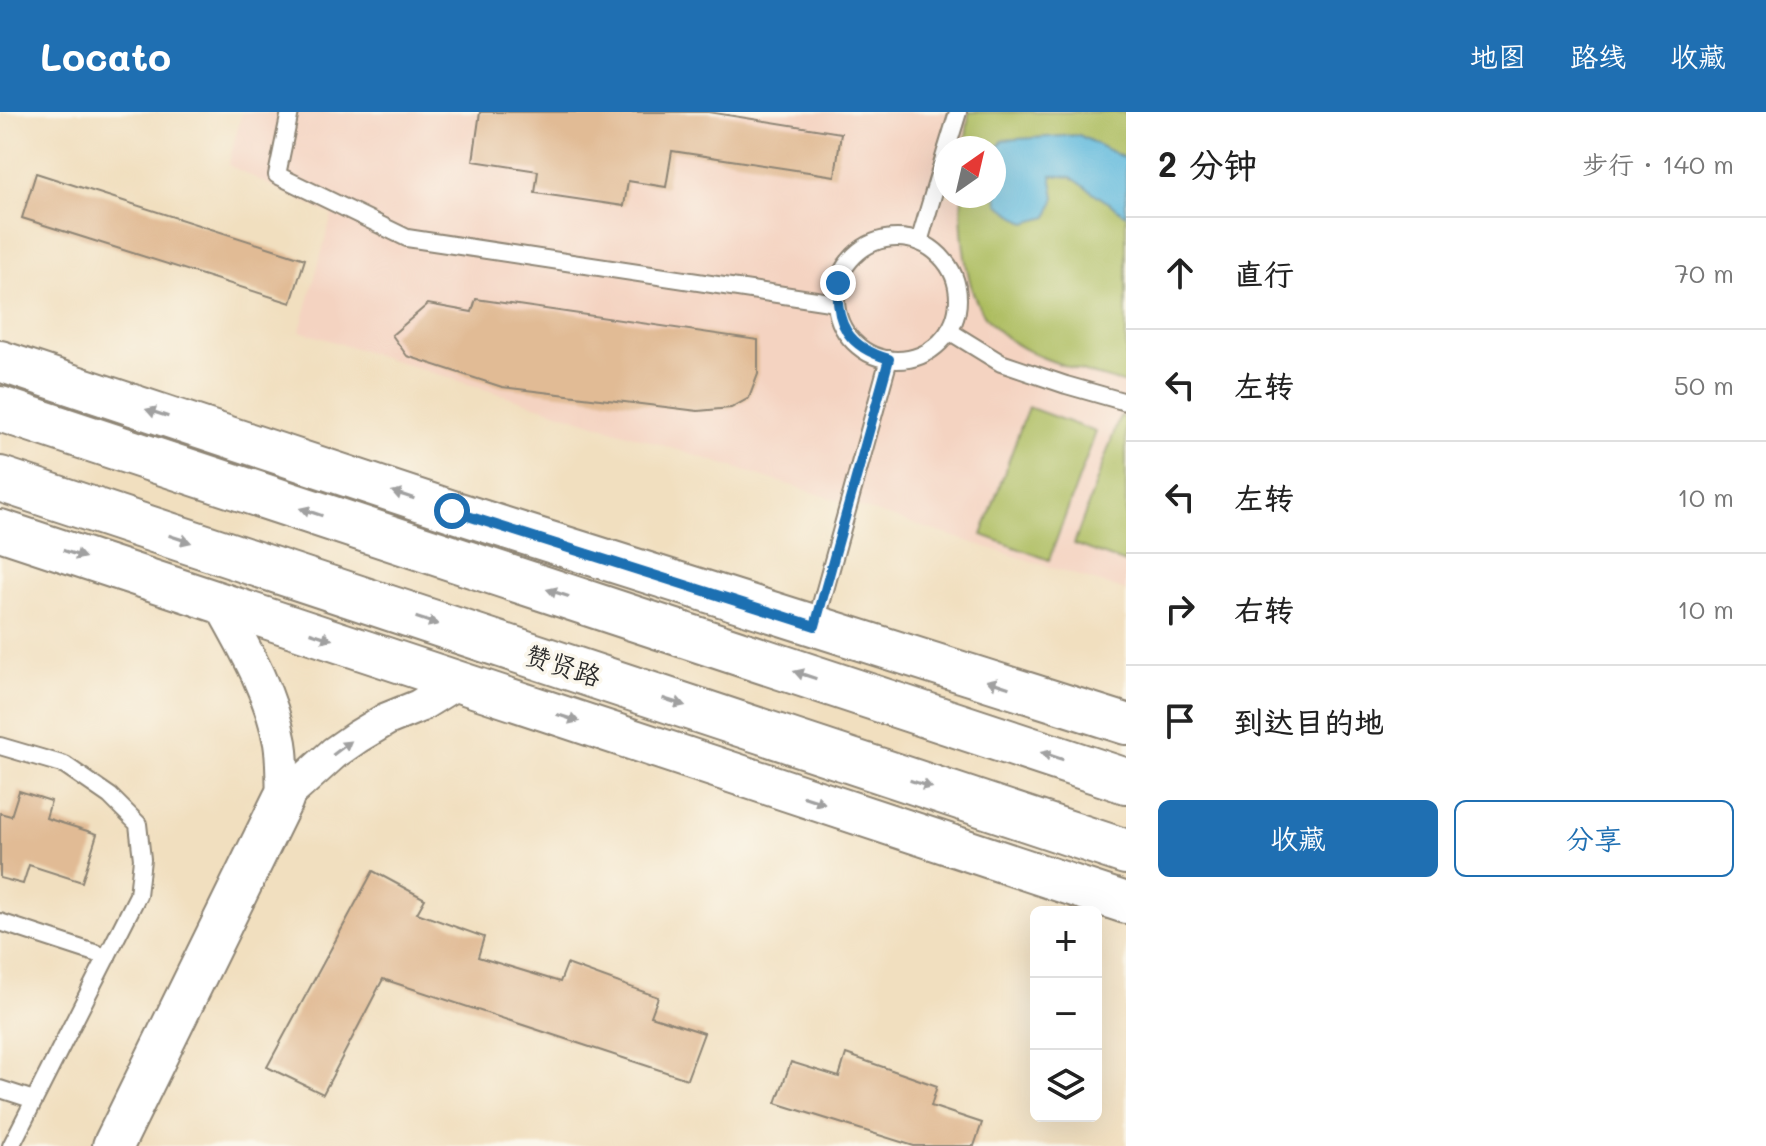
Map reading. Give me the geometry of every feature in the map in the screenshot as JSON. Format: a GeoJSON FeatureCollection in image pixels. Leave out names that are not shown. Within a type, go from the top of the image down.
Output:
{"type":"FeatureCollection","features":[{"type":"Feature","properties":{"kind":"main road"},"geometry":{"type":"LineString","coordinates":[[0,409],[1126,781]]}},
{"type":"Feature","properties":{"kind":"main road","name":"赞贤路"},"geometry":{"type":"LineString","coordinates":[[0,479],[1126,852]]}},
{"type":"Feature","properties":{"kind":"street"},"geometry":{"type":"LineString","coordinates":[[0,361],[452,511],[1126,724]]}},
{"type":"Feature","properties":{"kind":"street"},"geometry":{"type":"LineString","coordinates":[[0,530],[1126,903]]}},
{"type":"Feature","properties":{"kind":"street"},"geometry":{"type":"LineString","coordinates":[[219,602],[258,675],[272,712],[280,745],[283,799]]}},
{"type":"Feature","properties":{"kind":"street"},"geometry":{"type":"LineString","coordinates":[[113,1146],[283,799],[334,753],[357,737],[387,719],[419,706],[458,682]]}},
{"type":"Feature","properties":{"kind":"lane"},"geometry":{"type":"LineString","coordinates":[[290,112],[277,175],[407,238],[836,303]]}},
{"type":"Feature","properties":{"kind":"lane"},"geometry":{"type":"LineString","coordinates":[[950,136],[958,112]]}},
{"type":"Feature","properties":{"kind":"lane"},"geometry":{"type":"LineString","coordinates":[[919,242],[934,191]]}},
{"type":"Feature","properties":{"kind":"lane"},"geometry":{"type":"LineString","coordinates":[[900,238],[919,242],[936,252],[949,267],[957,285],[958,304],[953,324],[943,340],[927,352],[909,359],[889,359],[869,353],[853,341],[841,324],[836,303],[838,283],[847,264],[861,250],[879,240],[900,238]]}},
{"type":"Feature","properties":{"kind":"lane"},"geometry":{"type":"LineString","coordinates":[[949,331],[1001,363],[1126,402]]}},
{"type":"Feature","properties":{"kind":"lane"},"geometry":{"type":"LineString","coordinates":[[815,626],[889,359]]}},
{"type":"Feature","properties":{"kind":"lane"},"geometry":{"type":"LineString","coordinates":[[0,746],[65,765],[110,796],[138,824],[142,859],[138,895],[11,1146]]}},
{"type":"Feature","properties":{"kind":"lane"},"geometry":{"type":"LineString","coordinates":[[0,922],[107,957]]}},
{"type":"Feature","properties":{"kind":"lane"},"geometry":{"type":"LineString","coordinates":[[0,1089],[34,1100]]}},
{"type":"Feature","properties":{"kind":"shaded area"},"geometry":{"type":"Polygon","coordinates":[[[242,112],[1126,112],[1126,591],[300,331],[332,215],[228,165],[242,112]]]}},
{"type":"Feature","properties":{"kind":"green space"},"geometry":{"type":"Polygon","coordinates":[[[969,112],[1126,112],[1126,384],[1067,367],[1026,350],[993,326],[981,310],[973,292],[965,257],[961,208],[1006,208],[1006,136],[966,136],[969,112]]]}},
{"type":"Feature","properties":{"kind":"green space"},"geometry":{"type":"Polygon","coordinates":[[[1028,407],[1096,432],[1049,560],[982,535],[1028,407]]]}},
{"type":"Feature","properties":{"kind":"green space"},"geometry":{"type":"Polygon","coordinates":[[[1120,416],[1126,418],[1126,563],[1074,544],[1120,416]]]}},
{"type":"Feature","properties":{"kind":"water"},"geometry":{"type":"Polygon","coordinates":[[[1079,135],[1126,159],[1126,215],[1071,177],[1051,175],[1055,197],[1048,217],[1026,223],[1004,208],[1006,140],[1079,135]]]}},
{"type":"Feature","properties":{"kind":"building"},"geometry":{"type":"Polygon","coordinates":[[[480,112],[708,112],[841,133],[835,176],[672,151],[666,187],[628,181],[624,206],[535,193],[538,171],[473,161],[480,112]]]}},
{"type":"Feature","properties":{"kind":"building"},"geometry":{"type":"Polygon","coordinates":[[[36,173],[305,259],[291,303],[22,218],[36,173]]]}},
{"type":"Feature","properties":{"kind":"building"},"geometry":{"type":"Polygon","coordinates":[[[476,299],[758,340],[758,374],[749,398],[731,408],[698,411],[502,387],[407,356],[392,335],[428,304],[472,312],[476,299]]]}},
{"type":"Feature","properties":{"kind":"building"},"geometry":{"type":"Polygon","coordinates":[[[19,791],[51,801],[46,818],[97,834],[82,882],[29,865],[23,884],[0,878],[0,813],[11,816],[19,791]]]}},
{"type":"Feature","properties":{"kind":"building"},"geometry":{"type":"Polygon","coordinates":[[[373,871],[425,899],[417,913],[484,937],[478,957],[560,982],[567,964],[658,997],[651,1016],[704,1033],[687,1079],[383,979],[323,1094],[267,1067],[373,871]]]}},
{"type":"Feature","properties":{"kind":"building"},"geometry":{"type":"Polygon","coordinates":[[[846,1054],[937,1086],[931,1106],[982,1123],[974,1146],[914,1146],[776,1103],[791,1062],[839,1077],[846,1054]]]}},
{"type":"Feature","properties":{"kind":"route"},"geometry":{"type":"LineString","coordinates":[[452,511],[815,626],[889,359],[869,353],[853,341],[841,324],[836,303],[838,283]]}}]}
